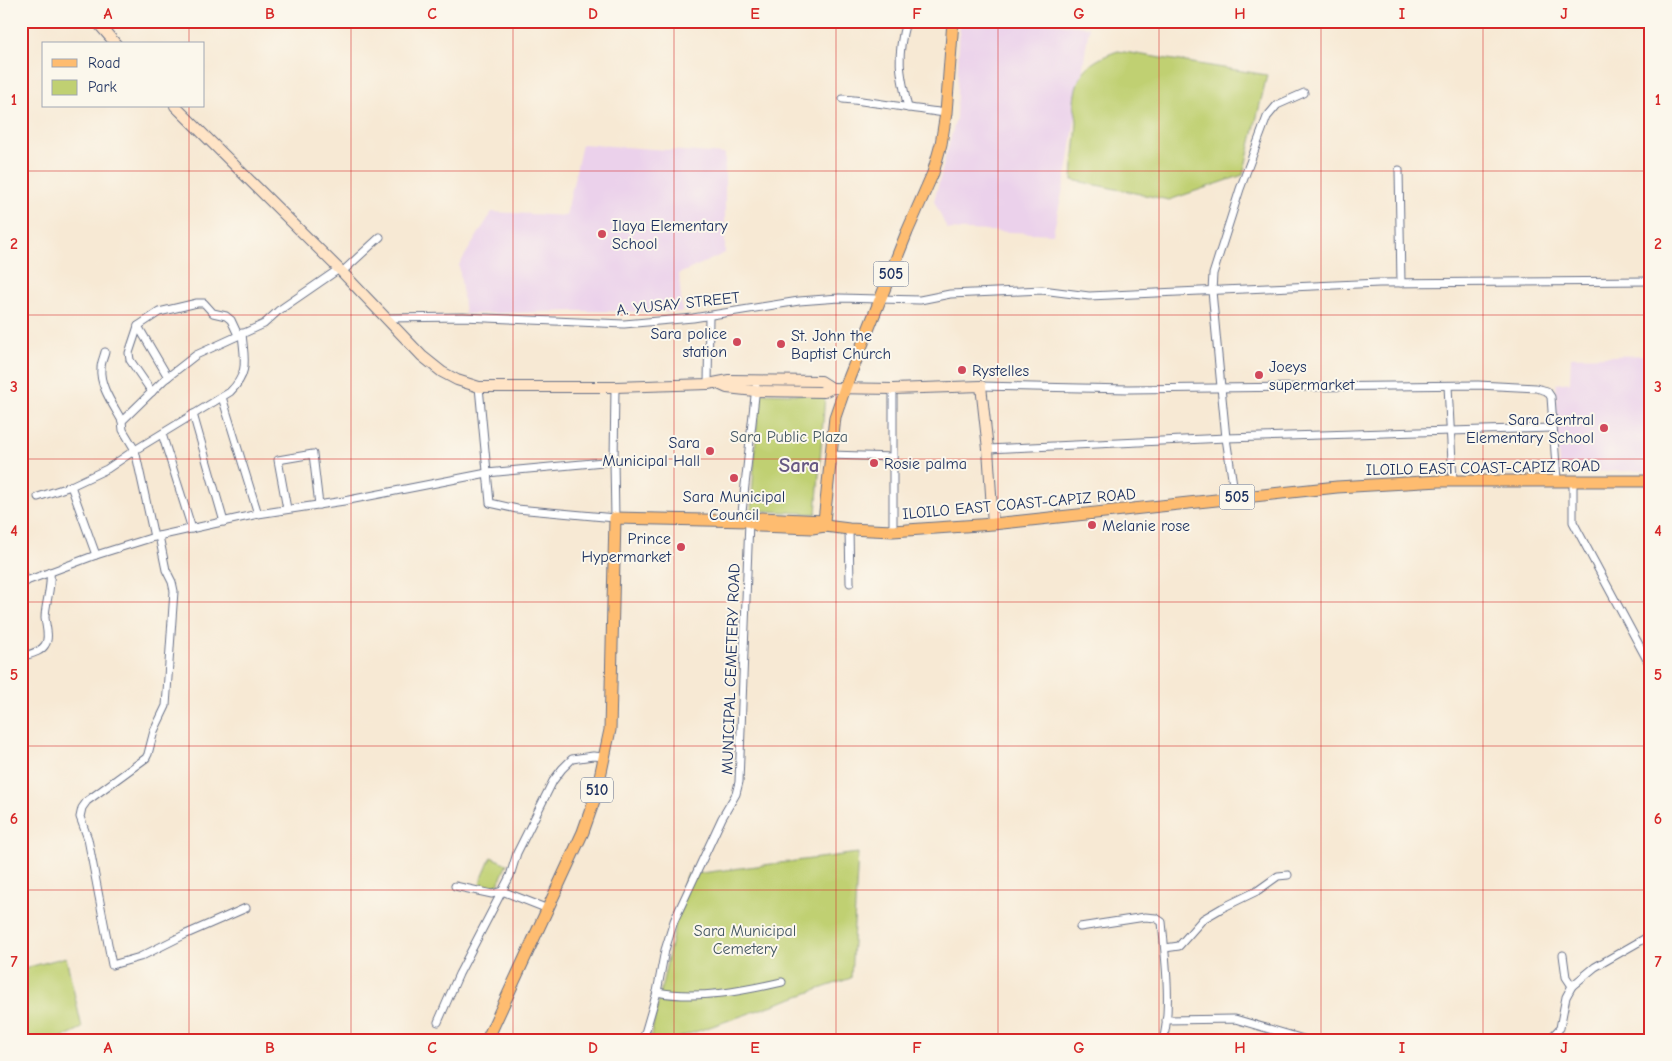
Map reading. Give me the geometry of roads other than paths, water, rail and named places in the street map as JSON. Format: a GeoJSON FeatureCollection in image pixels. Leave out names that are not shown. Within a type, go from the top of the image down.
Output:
{"type":"FeatureCollection","features":[{"type":"Feature","properties":{"kind":"main road","name":"505"},"geometry":{"type":"LineString","coordinates":[[825,523],[835,417],[932,172],[941,144],[946,113],[954,21]]}},
{"type":"Feature","properties":{"kind":"main road","name":"ILOILO EAST COAST-CAPIZ ROAD"},"geometry":{"type":"LineString","coordinates":[[615,518],[745,521],[759,526],[812,528],[825,523],[849,529],[893,531],[993,524],[1337,488],[1453,481],[1651,480]]}},
{"type":"Feature","properties":{"kind":"main road","name":"510"},"geometry":{"type":"LineString","coordinates":[[487,1040],[583,832],[596,795],[610,730],[615,518]]}},
{"type":"Feature","properties":{"kind":"street"},"geometry":{"type":"LineString","coordinates":[[96,21],[114,42]]}},
{"type":"Feature","properties":{"kind":"street"},"geometry":{"type":"LineString","coordinates":[[906,21],[899,57],[900,75],[908,108]]}},
{"type":"Feature","properties":{"kind":"street"},"geometry":{"type":"LineString","coordinates":[[1235,498],[1226,438],[1212,291],[1213,274],[1240,189],[1266,117],[1276,105],[1304,93]]}},
{"type":"Feature","properties":{"kind":"street"},"geometry":{"type":"LineString","coordinates":[[843,99],[946,113]]}},
{"type":"Feature","properties":{"kind":"street"},"geometry":{"type":"LineString","coordinates":[[177,108],[434,366],[457,380],[479,387],[615,387],[712,384],[727,388],[757,386],[824,392],[832,388],[981,386],[1128,389],[1478,385],[1536,388],[1547,391],[1551,397],[1557,480]]}},
{"type":"Feature","properties":{"kind":"street"},"geometry":{"type":"LineString","coordinates":[[1398,170],[1401,282]]}},
{"type":"Feature","properties":{"kind":"street"},"geometry":{"type":"LineString","coordinates":[[122,421],[168,377],[196,355],[264,324],[278,311],[340,270],[380,237]]}},
{"type":"Feature","properties":{"kind":"street","name":"A. YUSAY STREET"},"geometry":{"type":"LineString","coordinates":[[387,318],[463,317],[624,324],[709,316],[799,301],[839,298],[920,300],[950,294],[1042,290],[1089,296],[1401,282],[1651,281]]}},
{"type":"Feature","properties":{"kind":"street"},"geometry":{"type":"LineString","coordinates":[[38,497],[71,486],[107,469],[230,392],[244,375],[240,334],[231,320],[226,316],[213,312],[204,303],[197,303],[159,312],[138,326],[129,353],[130,360],[152,392]]}},
{"type":"Feature","properties":{"kind":"street"},"geometry":{"type":"LineString","coordinates":[[709,316],[712,384]]}},
{"type":"Feature","properties":{"kind":"street"},"geometry":{"type":"LineString","coordinates":[[138,326],[168,377]]}},
{"type":"Feature","properties":{"kind":"street"},"geometry":{"type":"LineString","coordinates":[[106,352],[101,367],[103,384],[122,421],[123,430],[135,450],[166,570],[174,591],[166,706],[154,731],[146,758],[87,801],[82,808],[80,817],[88,839],[112,964],[140,957],[184,935],[246,908]]}},
{"type":"Feature","properties":{"kind":"street","name":"MUNICIPAL CEMETERY ROAD"},"geometry":{"type":"LineString","coordinates":[[643,1040],[674,921],[722,818],[736,794],[739,782],[745,521],[757,386]]}},
{"type":"Feature","properties":{"kind":"street"},"geometry":{"type":"LineString","coordinates":[[981,386],[993,524]]}},
{"type":"Feature","properties":{"kind":"street"},"geometry":{"type":"LineString","coordinates":[[1448,386],[1453,481]]}},
{"type":"Feature","properties":{"kind":"street"},"geometry":{"type":"LineString","coordinates":[[479,387],[490,503],[494,505],[615,518],[615,387]]}},
{"type":"Feature","properties":{"kind":"street"},"geometry":{"type":"LineString","coordinates":[[893,388],[893,531]]}},
{"type":"Feature","properties":{"kind":"street"},"geometry":{"type":"LineString","coordinates":[[222,397],[258,514]]}},
{"type":"Feature","properties":{"kind":"street"},"geometry":{"type":"LineString","coordinates":[[193,414],[224,522]]}},
{"type":"Feature","properties":{"kind":"street"},"geometry":{"type":"LineString","coordinates":[[988,450],[1226,438],[1552,428]]}},
{"type":"Feature","properties":{"kind":"street"},"geometry":{"type":"LineString","coordinates":[[162,434],[192,530]]}},
{"type":"Feature","properties":{"kind":"street"},"geometry":{"type":"LineString","coordinates":[[287,509],[278,460],[313,454],[319,505]]}},
{"type":"Feature","properties":{"kind":"street"},"geometry":{"type":"LineString","coordinates":[[831,455],[893,457]]}},
{"type":"Feature","properties":{"kind":"street"},"geometry":{"type":"LineString","coordinates":[[21,571],[24,582],[96,555],[157,537],[258,514],[319,505],[487,474],[614,461]]}},
{"type":"Feature","properties":{"kind":"street"},"geometry":{"type":"LineString","coordinates":[[1573,480],[1573,522],[1651,667]]}},
{"type":"Feature","properties":{"kind":"street"},"geometry":{"type":"LineString","coordinates":[[71,486],[96,555]]}},
{"type":"Feature","properties":{"kind":"street"},"geometry":{"type":"LineString","coordinates":[[849,529],[850,583]]}},
{"type":"Feature","properties":{"kind":"street"},"geometry":{"type":"LineString","coordinates":[[21,657],[39,651],[46,645],[48,638],[45,616],[51,585],[50,572]]}},
{"type":"Feature","properties":{"kind":"street"},"geometry":{"type":"LineString","coordinates":[[438,1022],[510,876],[517,853],[553,781],[572,760],[593,756],[605,757]]}},
{"type":"Feature","properties":{"kind":"street"},"geometry":{"type":"LineString","coordinates":[[1165,948],[1179,946],[1203,919],[1257,890],[1278,876],[1288,875]]}},
{"type":"Feature","properties":{"kind":"street"},"geometry":{"type":"LineString","coordinates":[[455,886],[492,894],[502,891],[548,909]]}},
{"type":"Feature","properties":{"kind":"street"},"geometry":{"type":"LineString","coordinates":[[1080,927],[1145,917],[1156,918],[1162,922],[1165,948],[1166,1020],[1163,1040]]}},
{"type":"Feature","properties":{"kind":"street"},"geometry":{"type":"LineString","coordinates":[[1549,1040],[1560,1028],[1566,997],[1572,986],[1595,967],[1651,935]]}},
{"type":"Feature","properties":{"kind":"street"},"geometry":{"type":"LineString","coordinates":[[1563,955],[1566,977],[1572,986]]}},
{"type":"Feature","properties":{"kind":"street"},"geometry":{"type":"LineString","coordinates":[[657,992],[669,994],[722,993],[782,982]]}},
{"type":"Feature","properties":{"kind":"street"},"geometry":{"type":"LineString","coordinates":[[1166,1020],[1235,1019],[1307,1040]]}},
{"type":"Feature","properties":{"kind":"place","name":"Ilaya Elementary School"},"geometry":{"type":"Point","coordinates":[602,234]}},
{"type":"Feature","properties":{"kind":"place","name":"Sara police station"},"geometry":{"type":"Point","coordinates":[737,342]}},
{"type":"Feature","properties":{"kind":"place","name":"St. John the Baptist Church"},"geometry":{"type":"Point","coordinates":[781,344]}},
{"type":"Feature","properties":{"kind":"place","name":"Rystelles"},"geometry":{"type":"Point","coordinates":[962,370]}},
{"type":"Feature","properties":{"kind":"place","name":"Joeys supermarket"},"geometry":{"type":"Point","coordinates":[1259,375]}},
{"type":"Feature","properties":{"kind":"place","name":"Sara Central Elementary School"},"geometry":{"type":"Point","coordinates":[1604,428]}},
{"type":"Feature","properties":{"kind":"place","name":"Sara Municipal Hall"},"geometry":{"type":"Point","coordinates":[710,451]}},
{"type":"Feature","properties":{"kind":"place","name":"Rosie palma"},"geometry":{"type":"Point","coordinates":[874,463]}},
{"type":"Feature","properties":{"kind":"place","name":"Sara Municipal Council"},"geometry":{"type":"Point","coordinates":[734,478]}},
{"type":"Feature","properties":{"kind":"place","name":"Melanie rose"},"geometry":{"type":"Point","coordinates":[1092,525]}},
{"type":"Feature","properties":{"kind":"place","name":"Prince Hypermarket"},"geometry":{"type":"Point","coordinates":[681,547]}},
{"type":"Feature","properties":{"kind":"district","name":"Sara"},"geometry":{"type":"Point","coordinates":[799,465]}},
{"type":"Feature","properties":{"kind":"park label","name":"Sara Public Plaza"},"geometry":{"type":"Point","coordinates":[789,436]}},
{"type":"Feature","properties":{"kind":"park label","name":"Sara Municipal Cemetery"},"geometry":{"type":"Point","coordinates":[745,939]}}]}
